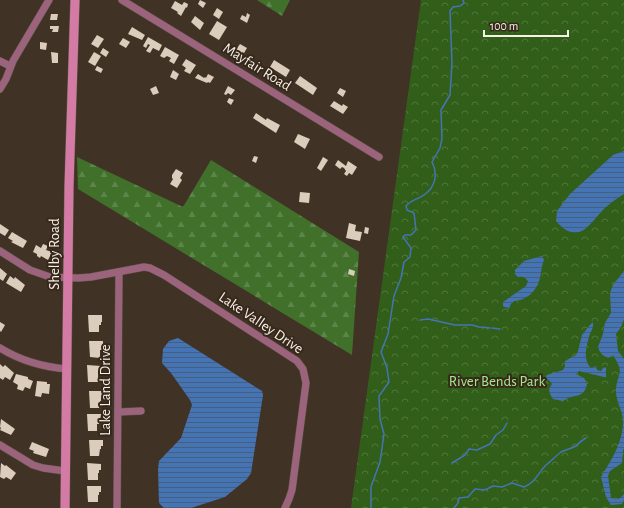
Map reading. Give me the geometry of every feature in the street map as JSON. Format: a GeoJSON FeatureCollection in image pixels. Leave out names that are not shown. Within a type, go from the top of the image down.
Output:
{"type":"FeatureCollection","features":[{"type":"Feature","properties":{"kind":"street"},"geometry":{"type":"LineString","coordinates":[[0,89],[6,79],[10,66],[49,0]]}},
{"type":"Feature","properties":{"kind":"street","name":"Shelby Road"},"geometry":{"type":"LineString","coordinates":[[65,508],[68,186],[75,0]]}},
{"type":"Feature","properties":{"kind":"street","name":"Mayfair Road"},"geometry":{"type":"LineString","coordinates":[[122,0],[379,156]]}},
{"type":"Feature","properties":{"kind":"street"},"geometry":{"type":"LineString","coordinates":[[0,61],[10,66]]}},
{"type":"Feature","properties":{"kind":"street","name":"Lake Valley Drive"},"geometry":{"type":"LineString","coordinates":[[0,251],[34,272],[50,277],[91,277],[144,267],[156,271],[292,357],[301,365],[305,373],[306,390],[292,490],[285,508]]}},
{"type":"Feature","properties":{"kind":"street","name":"Lake Land Drive"},"geometry":{"type":"LineString","coordinates":[[117,508],[120,272]]}},
{"type":"Feature","properties":{"kind":"street"},"geometry":{"type":"LineString","coordinates":[[0,348],[28,362],[52,368],[67,368]]}},
{"type":"Feature","properties":{"kind":"street"},"geometry":{"type":"LineString","coordinates":[[118,412],[141,411]]}},
{"type":"Feature","properties":{"kind":"street"},"geometry":{"type":"LineString","coordinates":[[0,445],[33,465],[65,471]]}},
{"type":"Feature","properties":{"kind":"green space"},"geometry":{"type":"Polygon","coordinates":[[[257,0],[290,0],[282,16],[257,0]]]}},
{"type":"Feature","properties":{"kind":"green space","name":"River Bends Park"},"geometry":{"type":"Polygon","coordinates":[[[421,0],[624,0],[624,508],[351,508],[421,0]]]}},
{"type":"Feature","properties":{"kind":"green space"},"geometry":{"type":"Polygon","coordinates":[[[77,157],[183,207],[211,160],[359,252],[352,355],[78,189],[77,157]]]}},
{"type":"Feature","properties":{"kind":"water"},"geometry":{"type":"Polygon","coordinates":[[[624,151],[624,194],[603,209],[582,231],[572,232],[563,228],[556,221],[557,211],[570,194],[613,155],[624,151]]]}},
{"type":"Feature","properties":{"kind":"water"},"geometry":{"type":"Polygon","coordinates":[[[542,256],[544,260],[540,278],[534,291],[520,300],[514,301],[509,309],[503,306],[503,302],[526,286],[528,281],[524,277],[518,277],[515,274],[515,270],[524,261],[542,256]]]}},
{"type":"Feature","properties":{"kind":"water"},"geometry":{"type":"Polygon","coordinates":[[[624,271],[624,319],[616,334],[618,351],[624,359],[624,448],[622,463],[610,471],[608,476],[611,498],[618,499],[624,494],[624,500],[622,504],[611,505],[606,497],[601,477],[622,434],[623,418],[616,392],[620,369],[613,355],[609,358],[603,355],[598,347],[605,323],[611,313],[610,293],[613,285],[624,271]]]}},
{"type":"Feature","properties":{"kind":"water"},"geometry":{"type":"Polygon","coordinates":[[[593,322],[586,349],[586,357],[588,365],[591,368],[596,366],[597,370],[601,371],[604,367],[606,367],[606,377],[579,371],[576,374],[584,378],[587,384],[586,389],[581,394],[563,401],[553,399],[549,390],[552,384],[545,378],[547,375],[563,370],[565,361],[576,355],[582,335],[593,322]]]}},
{"type":"Feature","properties":{"kind":"water"},"geometry":{"type":"Polygon","coordinates":[[[178,338],[262,391],[263,395],[251,473],[247,479],[225,497],[191,508],[164,508],[159,503],[159,461],[181,438],[192,405],[171,373],[162,363],[163,349],[169,341],[178,338]]]}},
{"type":"Feature","properties":{"kind":"building"},"geometry":{"type":"Polygon","coordinates":[[[200,0],[206,3],[203,8],[198,4],[200,0]]]}},
{"type":"Feature","properties":{"kind":"building"},"geometry":{"type":"Polygon","coordinates":[[[175,1],[182,5],[184,2],[188,4],[181,16],[177,13],[178,12],[171,8],[175,1]]]}},
{"type":"Feature","properties":{"kind":"building"},"geometry":{"type":"Polygon","coordinates":[[[217,8],[223,12],[219,19],[213,15],[217,8]]]}},
{"type":"Feature","properties":{"kind":"building"},"geometry":{"type":"Polygon","coordinates":[[[247,13],[250,15],[247,23],[240,19],[242,15],[246,17],[247,13]]]}},
{"type":"Feature","properties":{"kind":"building"},"geometry":{"type":"Polygon","coordinates":[[[51,14],[58,14],[57,20],[50,20],[51,14]]]}},
{"type":"Feature","properties":{"kind":"building"},"geometry":{"type":"Polygon","coordinates":[[[195,16],[204,23],[200,30],[191,22],[195,16]]]}},
{"type":"Feature","properties":{"kind":"building"},"geometry":{"type":"Polygon","coordinates":[[[217,21],[227,27],[219,40],[209,34],[217,21]]]}},
{"type":"Feature","properties":{"kind":"building"},"geometry":{"type":"Polygon","coordinates":[[[50,26],[59,26],[58,32],[52,32],[53,29],[50,29],[50,26]]]}},
{"type":"Feature","properties":{"kind":"building"},"geometry":{"type":"Polygon","coordinates":[[[132,27],[145,35],[142,40],[128,34],[132,27]]]}},
{"type":"Feature","properties":{"kind":"building"},"geometry":{"type":"Polygon","coordinates":[[[97,35],[104,39],[98,48],[91,44],[97,35]]]}},
{"type":"Feature","properties":{"kind":"building"},"geometry":{"type":"Polygon","coordinates":[[[148,37],[162,45],[159,51],[153,48],[150,53],[146,51],[150,45],[148,44],[146,48],[143,46],[148,37]]]}},
{"type":"Feature","properties":{"kind":"building"},"geometry":{"type":"Polygon","coordinates":[[[123,38],[130,42],[126,48],[119,44],[123,38]]]}},
{"type":"Feature","properties":{"kind":"building"},"geometry":{"type":"Polygon","coordinates":[[[40,42],[47,43],[46,50],[40,49],[40,42]]]}},
{"type":"Feature","properties":{"kind":"building"},"geometry":{"type":"Polygon","coordinates":[[[240,44],[247,48],[244,53],[242,52],[241,54],[235,51],[240,44]]]}},
{"type":"Feature","properties":{"kind":"building"},"geometry":{"type":"Polygon","coordinates":[[[165,47],[179,55],[174,64],[169,61],[171,58],[167,56],[164,58],[160,56],[165,47]]]}},
{"type":"Feature","properties":{"kind":"building"},"geometry":{"type":"Polygon","coordinates":[[[103,48],[109,52],[106,57],[100,53],[103,48]]]}},
{"type":"Feature","properties":{"kind":"building"},"geometry":{"type":"Polygon","coordinates":[[[51,52],[58,53],[58,63],[52,63],[51,52]]]}},
{"type":"Feature","properties":{"kind":"building"},"geometry":{"type":"Polygon","coordinates":[[[94,52],[101,56],[95,66],[88,62],[94,52]]]}},
{"type":"Feature","properties":{"kind":"building"},"geometry":{"type":"Polygon","coordinates":[[[186,59],[196,65],[190,74],[184,71],[186,68],[182,65],[186,59]]]}},
{"type":"Feature","properties":{"kind":"building"},"geometry":{"type":"Polygon","coordinates":[[[274,60],[290,70],[286,77],[270,67],[274,60]]]}},
{"type":"Feature","properties":{"kind":"building"},"geometry":{"type":"Polygon","coordinates":[[[97,66],[103,69],[101,73],[95,70],[97,66]]]}},
{"type":"Feature","properties":{"kind":"building"},"geometry":{"type":"Polygon","coordinates":[[[173,70],[179,74],[176,80],[170,77],[173,70]]]}},
{"type":"Feature","properties":{"kind":"building"},"geometry":{"type":"Polygon","coordinates":[[[198,74],[204,78],[206,78],[208,74],[214,77],[210,83],[207,83],[195,78],[198,74]]]}},
{"type":"Feature","properties":{"kind":"building"},"geometry":{"type":"Polygon","coordinates":[[[300,76],[317,88],[313,95],[295,83],[300,76]]]}},
{"type":"Feature","properties":{"kind":"building"},"geometry":{"type":"Polygon","coordinates":[[[156,86],[159,93],[153,95],[150,89],[156,86]]]}},
{"type":"Feature","properties":{"kind":"building"},"geometry":{"type":"Polygon","coordinates":[[[228,86],[235,90],[231,95],[228,93],[226,95],[224,94],[228,86]]]}},
{"type":"Feature","properties":{"kind":"building"},"geometry":{"type":"Polygon","coordinates":[[[340,88],[346,91],[343,97],[337,93],[340,88]]]}},
{"type":"Feature","properties":{"kind":"building"},"geometry":{"type":"Polygon","coordinates":[[[229,98],[234,100],[231,105],[227,102],[229,98]]]}},
{"type":"Feature","properties":{"kind":"building"},"geometry":{"type":"Polygon","coordinates":[[[334,101],[342,106],[343,104],[348,107],[343,114],[330,106],[334,101]]]}},
{"type":"Feature","properties":{"kind":"building"},"geometry":{"type":"Polygon","coordinates":[[[256,113],[266,120],[267,118],[280,125],[276,133],[253,118],[256,113]]]}},
{"type":"Feature","properties":{"kind":"building"},"geometry":{"type":"Polygon","coordinates":[[[298,134],[310,139],[305,149],[294,142],[298,134]]]}},
{"type":"Feature","properties":{"kind":"building"},"geometry":{"type":"Polygon","coordinates":[[[254,156],[258,157],[256,163],[252,161],[254,156]]]}},
{"type":"Feature","properties":{"kind":"building"},"geometry":{"type":"Polygon","coordinates":[[[323,157],[328,160],[321,171],[317,168],[323,157]]]}},
{"type":"Feature","properties":{"kind":"building"},"geometry":{"type":"Polygon","coordinates":[[[338,160],[346,166],[348,161],[357,167],[352,175],[349,173],[347,176],[344,174],[346,171],[344,168],[342,167],[340,169],[335,165],[338,160]]]}},
{"type":"Feature","properties":{"kind":"building"},"geometry":{"type":"Polygon","coordinates":[[[176,169],[183,173],[180,178],[182,180],[177,188],[170,184],[173,179],[172,175],[176,169]]]}},
{"type":"Feature","properties":{"kind":"building"},"geometry":{"type":"Polygon","coordinates":[[[300,192],[310,193],[309,203],[299,202],[300,192]]]}},
{"type":"Feature","properties":{"kind":"building"},"geometry":{"type":"Polygon","coordinates":[[[349,223],[356,225],[355,231],[362,232],[360,241],[346,238],[349,223]]]}},
{"type":"Feature","properties":{"kind":"building"},"geometry":{"type":"Polygon","coordinates":[[[0,224],[9,230],[5,236],[0,233],[0,224]]]}},
{"type":"Feature","properties":{"kind":"building"},"geometry":{"type":"Polygon","coordinates":[[[365,227],[369,228],[368,234],[364,233],[365,227]]]}},
{"type":"Feature","properties":{"kind":"building"},"geometry":{"type":"Polygon","coordinates":[[[12,232],[27,241],[23,248],[11,242],[13,241],[8,238],[12,232]]]}},
{"type":"Feature","properties":{"kind":"building"},"geometry":{"type":"Polygon","coordinates":[[[43,244],[48,246],[46,250],[52,252],[48,260],[41,256],[40,258],[33,252],[36,245],[41,248],[43,244]]]}},
{"type":"Feature","properties":{"kind":"building"},"geometry":{"type":"Polygon","coordinates":[[[0,268],[7,274],[3,281],[0,279],[0,268]]]}},
{"type":"Feature","properties":{"kind":"building"},"geometry":{"type":"Polygon","coordinates":[[[349,269],[355,271],[354,276],[348,274],[349,269]]]}},
{"type":"Feature","properties":{"kind":"building"},"geometry":{"type":"Polygon","coordinates":[[[10,276],[14,279],[15,277],[25,285],[21,292],[6,283],[10,276]]]}},
{"type":"Feature","properties":{"kind":"building"},"geometry":{"type":"Polygon","coordinates":[[[88,315],[102,315],[102,322],[101,325],[99,325],[99,332],[89,332],[88,315]]]}},
{"type":"Feature","properties":{"kind":"building"},"geometry":{"type":"Polygon","coordinates":[[[0,322],[5,325],[1,332],[0,331],[0,322]]]}},
{"type":"Feature","properties":{"kind":"building"},"geometry":{"type":"Polygon","coordinates":[[[89,341],[103,341],[102,350],[100,350],[100,358],[90,357],[89,341]]]}},
{"type":"Feature","properties":{"kind":"building"},"geometry":{"type":"Polygon","coordinates":[[[0,364],[3,367],[5,365],[14,373],[10,380],[5,377],[3,380],[0,378],[0,364]]]}},
{"type":"Feature","properties":{"kind":"building"},"geometry":{"type":"Polygon","coordinates":[[[87,365],[101,366],[101,372],[99,372],[98,375],[98,382],[88,382],[87,365]]]}},
{"type":"Feature","properties":{"kind":"building"},"geometry":{"type":"Polygon","coordinates":[[[16,374],[28,377],[28,379],[33,381],[30,389],[25,387],[23,391],[17,389],[18,385],[13,382],[16,374]]]}},
{"type":"Feature","properties":{"kind":"building"},"geometry":{"type":"Polygon","coordinates":[[[37,381],[47,382],[47,384],[50,384],[49,394],[42,393],[41,397],[35,396],[37,381]]]}},
{"type":"Feature","properties":{"kind":"building"},"geometry":{"type":"Polygon","coordinates":[[[89,391],[103,391],[103,398],[101,398],[99,408],[90,408],[89,391]]]}},
{"type":"Feature","properties":{"kind":"building"},"geometry":{"type":"Polygon","coordinates":[[[87,414],[101,414],[99,424],[97,424],[97,431],[88,431],[87,414]]]}},
{"type":"Feature","properties":{"kind":"building"},"geometry":{"type":"Polygon","coordinates":[[[1,419],[15,429],[11,435],[0,430],[1,419]]]}},
{"type":"Feature","properties":{"kind":"building"},"geometry":{"type":"Polygon","coordinates":[[[89,440],[103,440],[103,446],[101,446],[99,456],[90,456],[89,440]]]}},
{"type":"Feature","properties":{"kind":"building"},"geometry":{"type":"Polygon","coordinates":[[[32,442],[49,449],[46,457],[33,453],[34,451],[29,449],[32,442]]]}},
{"type":"Feature","properties":{"kind":"building"},"geometry":{"type":"Polygon","coordinates":[[[1,463],[16,473],[11,480],[6,477],[4,479],[0,477],[1,463]]]}},
{"type":"Feature","properties":{"kind":"building"},"geometry":{"type":"Polygon","coordinates":[[[87,463],[101,464],[101,470],[99,470],[98,473],[98,480],[88,480],[87,463]]]}},
{"type":"Feature","properties":{"kind":"building"},"geometry":{"type":"Polygon","coordinates":[[[87,486],[101,486],[101,492],[99,492],[98,495],[98,502],[88,502],[87,486]]]}},
{"type":"Feature","properties":{"kind":"waterway"},"geometry":{"type":"LineString","coordinates":[[371,508],[371,487],[380,462],[384,434],[380,419],[379,396],[389,382],[387,368],[381,352],[388,334],[394,296],[401,278],[404,262],[410,257],[411,248],[403,237],[405,235],[411,235],[416,230],[414,213],[407,210],[406,206],[410,202],[428,192],[435,180],[435,171],[432,162],[440,148],[442,139],[441,110],[450,95],[452,63],[450,11],[453,7],[460,6],[464,3],[463,0]]}},
{"type":"Feature","properties":{"kind":"waterway"},"geometry":{"type":"LineString","coordinates":[[420,320],[428,319],[455,325],[472,325],[490,328]]}},
{"type":"Feature","properties":{"kind":"waterway"},"geometry":{"type":"LineString","coordinates":[[492,328],[500,329]]}},
{"type":"Feature","properties":{"kind":"waterway"},"geometry":{"type":"LineString","coordinates":[[452,463],[465,455],[469,449],[477,450],[490,444],[496,435],[503,430],[507,423]]}},
{"type":"Feature","properties":{"kind":"waterway"},"geometry":{"type":"LineString","coordinates":[[454,508],[458,503],[459,498],[468,497],[475,489],[485,490],[493,486],[502,487],[512,483],[524,487],[528,485],[559,453],[576,446],[586,438]]}}]}
